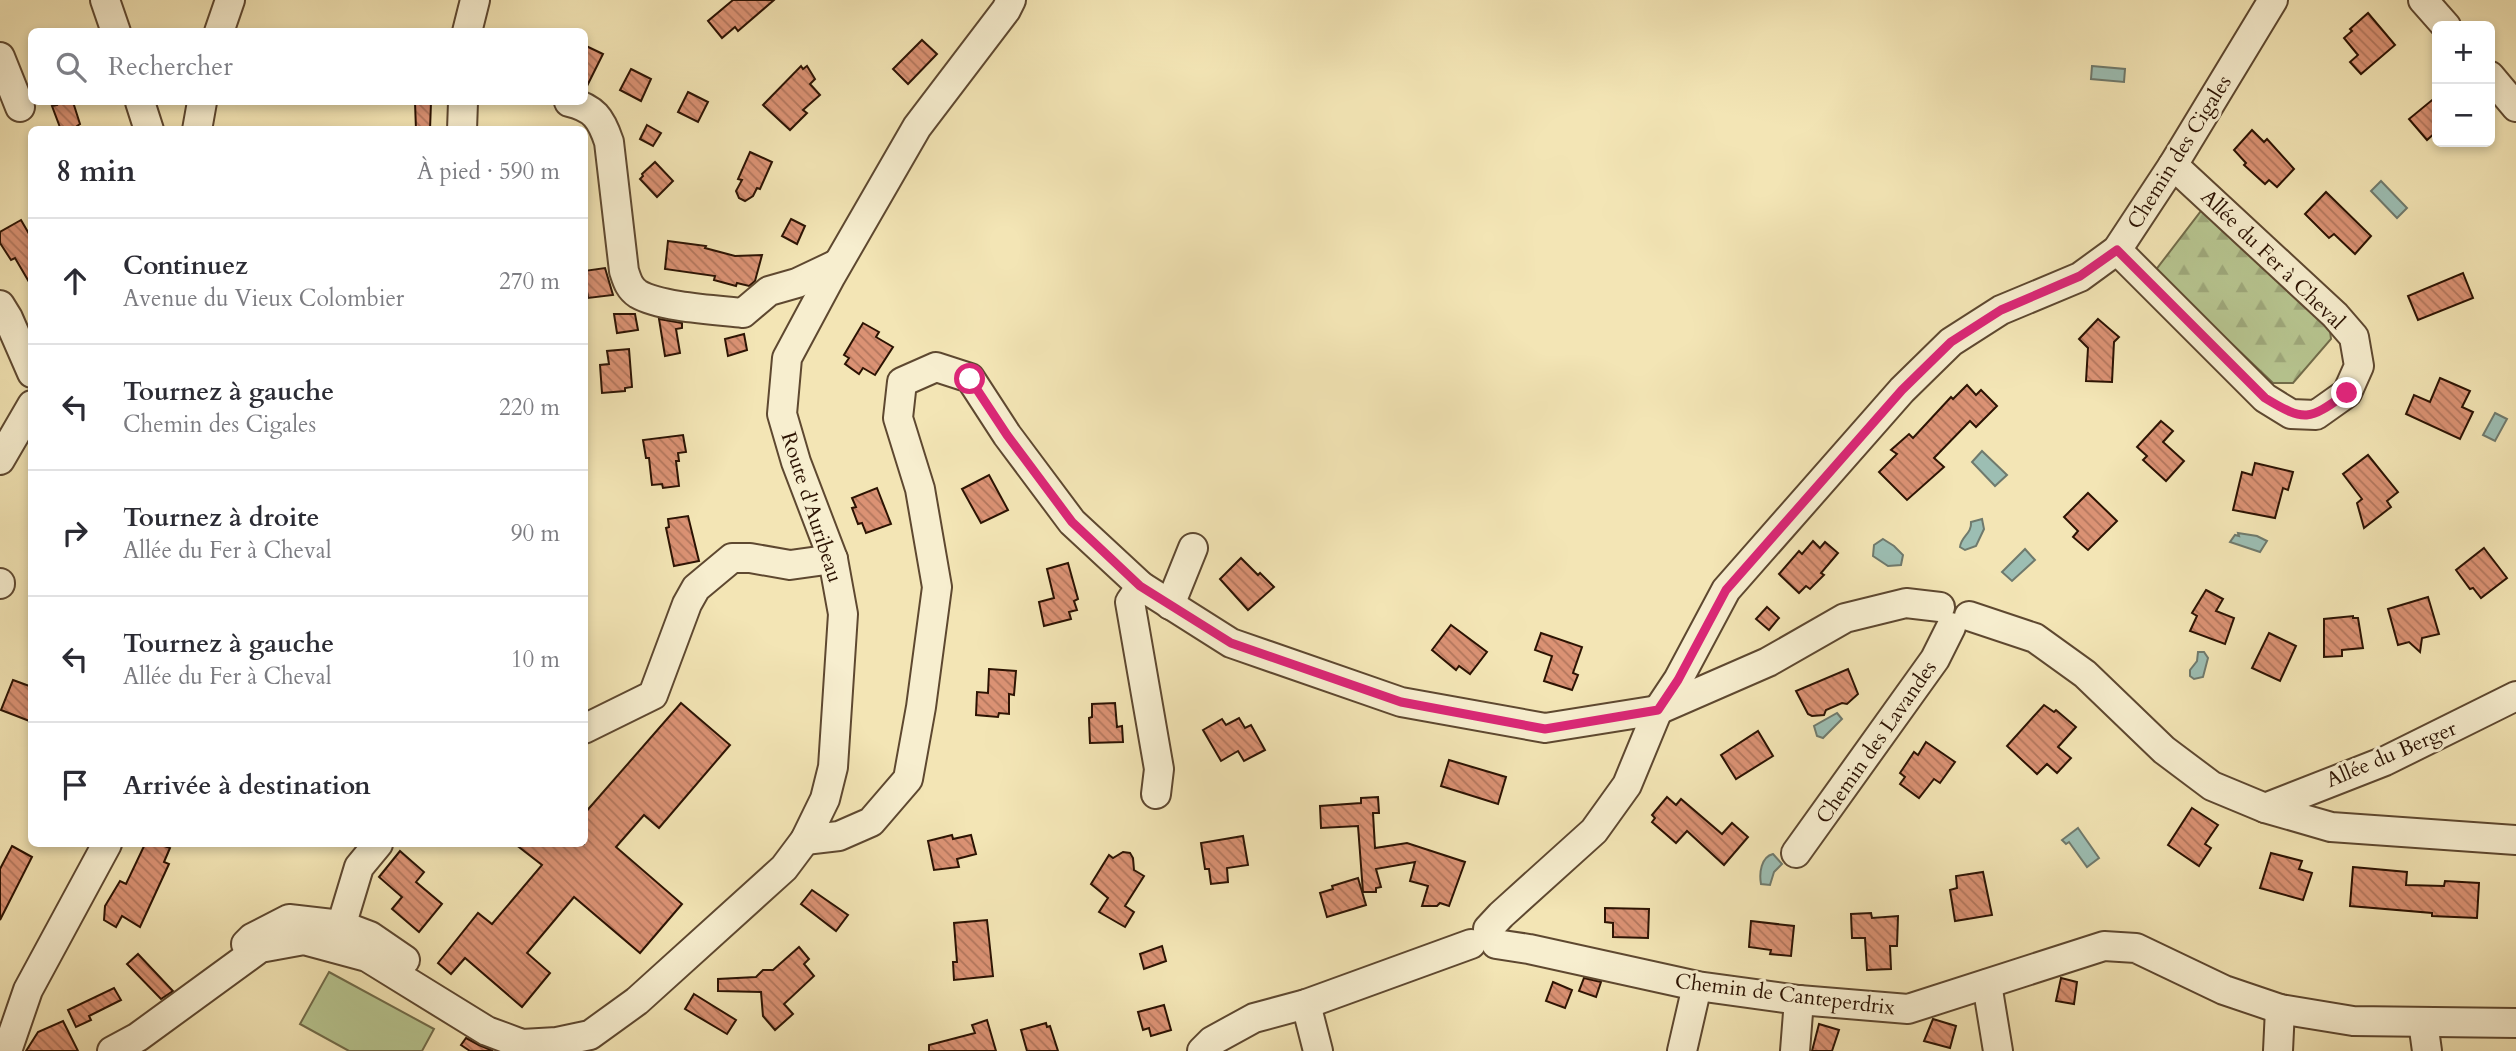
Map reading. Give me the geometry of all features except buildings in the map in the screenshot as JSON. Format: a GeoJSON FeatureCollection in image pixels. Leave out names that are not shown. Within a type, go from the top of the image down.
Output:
{"type":"FeatureCollection","features":[{"type":"Feature","properties":{"kind":"street"},"geometry":{"type":"LineString","coordinates":[[105,0],[115,28]]}},
{"type":"Feature","properties":{"kind":"street"},"geometry":{"type":"LineString","coordinates":[[220,28],[230,0]]}},
{"type":"Feature","properties":{"kind":"street"},"geometry":{"type":"LineString","coordinates":[[468,28],[475,0]]}},
{"type":"Feature","properties":{"kind":"street","name":"Route d'Auribeau"},"geometry":{"type":"LineString","coordinates":[[112,1051],[138,1037],[260,948],[337,937],[487,1031],[522,1044],[557,1042],[590,1035],[637,1001],[784,868],[805,840],[825,799],[833,767],[843,614],[833,559],[796,462],[782,414],[787,358],[837,264],[917,127],[1011,0]]}},
{"type":"Feature","properties":{"kind":"street","name":"Chemin des Cigales"},"geometry":{"type":"LineString","coordinates":[[1485,939],[1594,831],[1627,785],[1658,710],[1678,680],[1726,590],[1902,390],[1951,342],[2001,310],[2080,276],[2117,250],[2174,165],[2273,0]]}},
{"type":"Feature","properties":{"kind":"street"},"geometry":{"type":"LineString","coordinates":[[2423,0],[2442,21]]}},
{"type":"Feature","properties":{"kind":"street"},"geometry":{"type":"LineString","coordinates":[[0,57],[20,107]]}},
{"type":"Feature","properties":{"kind":"street"},"geometry":{"type":"LineString","coordinates":[[2495,82],[2516,107]]}},
{"type":"Feature","properties":{"kind":"street"},"geometry":{"type":"LineString","coordinates":[[140,105],[148,126]]}},
{"type":"Feature","properties":{"kind":"street"},"geometry":{"type":"LineString","coordinates":[[198,126],[201,105]]}},
{"type":"Feature","properties":{"kind":"street"},"geometry":{"type":"LineString","coordinates":[[462,126],[463,105]]}},
{"type":"Feature","properties":{"kind":"street"},"geometry":{"type":"LineString","coordinates":[[577,105],[593,111],[604,126],[609,142],[624,271],[628,285],[639,294],[664,302],[743,313],[769,291],[797,283],[837,264]]}},
{"type":"Feature","properties":{"kind":"street","name":"Allée du Fer à Cheval"},"geometry":{"type":"LineString","coordinates":[[2117,250],[2265,398],[2291,414],[2316,415],[2347,393],[2359,366],[2354,337],[2335,315],[2174,165]]}},
{"type":"Feature","properties":{"kind":"street"},"geometry":{"type":"LineString","coordinates":[[0,304],[28,364]]}},
{"type":"Feature","properties":{"kind":"street"},"geometry":{"type":"LineString","coordinates":[[805,840],[839,836],[872,822],[908,779],[921,708],[936,587],[919,489],[898,418],[902,382],[936,368],[970,379],[1007,435],[1072,522],[1140,586],[1231,643],[1401,702],[1545,729],[1658,710],[1768,662],[1845,618],[1906,603],[2035,638],[2085,674],[2164,750],[2212,786],[2264,808],[2331,827],[2516,840]]}},
{"type":"Feature","properties":{"kind":"street"},"geometry":{"type":"LineString","coordinates":[[0,460],[28,412]]}},
{"type":"Feature","properties":{"kind":"street"},"geometry":{"type":"LineString","coordinates":[[1170,605],[1193,548]]}},
{"type":"Feature","properties":{"kind":"street"},"geometry":{"type":"LineString","coordinates":[[588,727],[653,695],[687,604],[696,588],[732,558],[750,558],[790,565],[833,559]]}},
{"type":"Feature","properties":{"kind":"street"},"geometry":{"type":"LineString","coordinates":[[1140,586],[1130,602],[1160,769],[1156,794]]}},
{"type":"Feature","properties":{"kind":"street","name":"Chemin des Lavandes"},"geometry":{"type":"LineString","coordinates":[[1796,853],[1935,659],[1953,617]]}},
{"type":"Feature","properties":{"kind":"street","name":"Allée du Berger"},"geometry":{"type":"LineString","coordinates":[[2264,808],[2385,761],[2516,696]]}},
{"type":"Feature","properties":{"kind":"street"},"geometry":{"type":"LineString","coordinates":[[7,1051],[28,990],[105,847]]}},
{"type":"Feature","properties":{"kind":"street"},"geometry":{"type":"LineString","coordinates":[[337,937],[359,867],[376,847]]}},
{"type":"Feature","properties":{"kind":"street","name":"Chemin de Canteperdrix"},"geometry":{"type":"LineString","coordinates":[[1202,1051],[1212,1041],[1254,1018],[1306,1004],[1485,939],[1697,986],[1799,1000],[1908,1009],[2104,946],[2136,948],[2224,990],[2280,1009],[2353,1021],[2502,1023],[2516,1032]]}},
{"type":"Feature","properties":{"kind":"street"},"geometry":{"type":"LineString","coordinates":[[1987,984],[1998,1051]]}},
{"type":"Feature","properties":{"kind":"street"},"geometry":{"type":"LineString","coordinates":[[1682,1051],[1697,986]]}},
{"type":"Feature","properties":{"kind":"street"},"geometry":{"type":"LineString","coordinates":[[1795,1051],[1799,1000]]}},
{"type":"Feature","properties":{"kind":"street"},"geometry":{"type":"LineString","coordinates":[[1306,1004],[1318,1051]]}},
{"type":"Feature","properties":{"kind":"street"},"geometry":{"type":"LineString","coordinates":[[2278,1051],[2280,1009]]}},
{"type":"Feature","properties":{"kind":"street"},"geometry":{"type":"LineString","coordinates":[[2423,1022],[2427,1051]]}},
{"type":"Feature","properties":{"kind":"green space"},"geometry":{"type":"Polygon","coordinates":[[[2204,207],[2329,323],[2331,339],[2293,383],[2273,383],[2155,271],[2204,207]]]}},
{"type":"Feature","properties":{"kind":"green space"},"geometry":{"type":"Polygon","coordinates":[[[329,972],[434,1029],[422,1051],[349,1051],[300,1024],[329,972]]]}},
{"type":"Feature","properties":{"kind":"water"},"geometry":{"type":"Polygon","coordinates":[[[2092,66],[2125,69],[2124,82],[2091,79],[2092,66]]]}},
{"type":"Feature","properties":{"kind":"water"},"geometry":{"type":"Polygon","coordinates":[[[2381,181],[2407,208],[2397,218],[2371,191],[2381,181]]]}},
{"type":"Feature","properties":{"kind":"water"},"geometry":{"type":"Polygon","coordinates":[[[2495,413],[2507,419],[2495,441],[2483,435],[2495,413]]]}},
{"type":"Feature","properties":{"kind":"water"},"geometry":{"type":"Polygon","coordinates":[[[1982,451],[2007,475],[1995,486],[1972,462],[1982,451]]]}},
{"type":"Feature","properties":{"kind":"water"},"geometry":{"type":"Polygon","coordinates":[[[1982,519],[1984,529],[1976,546],[1965,550],[1960,547],[1971,522],[1982,519]]]}},
{"type":"Feature","properties":{"kind":"water"},"geometry":{"type":"Polygon","coordinates":[[[2238,533],[2257,536],[2267,541],[2260,552],[2230,542],[2235,535],[2239,536],[2238,533]]]}},
{"type":"Feature","properties":{"kind":"water"},"geometry":{"type":"Polygon","coordinates":[[[1883,539],[1903,555],[1901,565],[1888,566],[1873,556],[1874,545],[1883,539]]]}},
{"type":"Feature","properties":{"kind":"water"},"geometry":{"type":"Polygon","coordinates":[[[2025,549],[2035,560],[2012,581],[2002,572],[2025,549]]]}},
{"type":"Feature","properties":{"kind":"water"},"geometry":{"type":"Polygon","coordinates":[[[2198,652],[2204,652],[2208,658],[2203,677],[2194,679],[2190,676],[2190,670],[2197,661],[2198,652]]]}},
{"type":"Feature","properties":{"kind":"water"},"geometry":{"type":"Polygon","coordinates":[[[1837,713],[1842,719],[1823,738],[1817,736],[1814,726],[1837,713]]]}},
{"type":"Feature","properties":{"kind":"water"},"geometry":{"type":"Polygon","coordinates":[[[2078,828],[2099,858],[2087,867],[2069,842],[2066,844],[2062,840],[2078,828]]]}},
{"type":"Feature","properties":{"kind":"water"},"geometry":{"type":"Polygon","coordinates":[[[1773,854],[1782,864],[1774,872],[1770,885],[1761,884],[1762,866],[1766,858],[1773,854]]]}},
{"type":"Feature","properties":{"kind":"route"},"geometry":{"type":"LineString","coordinates":[[970,379],[1007,435],[1072,522],[1140,586],[1231,643],[1401,702],[1545,729],[1658,710],[1678,680],[1726,590],[1902,390],[1951,342],[2001,310],[2080,276],[2117,250],[2265,398],[2291,414],[2316,415],[2347,393]]}}]}
